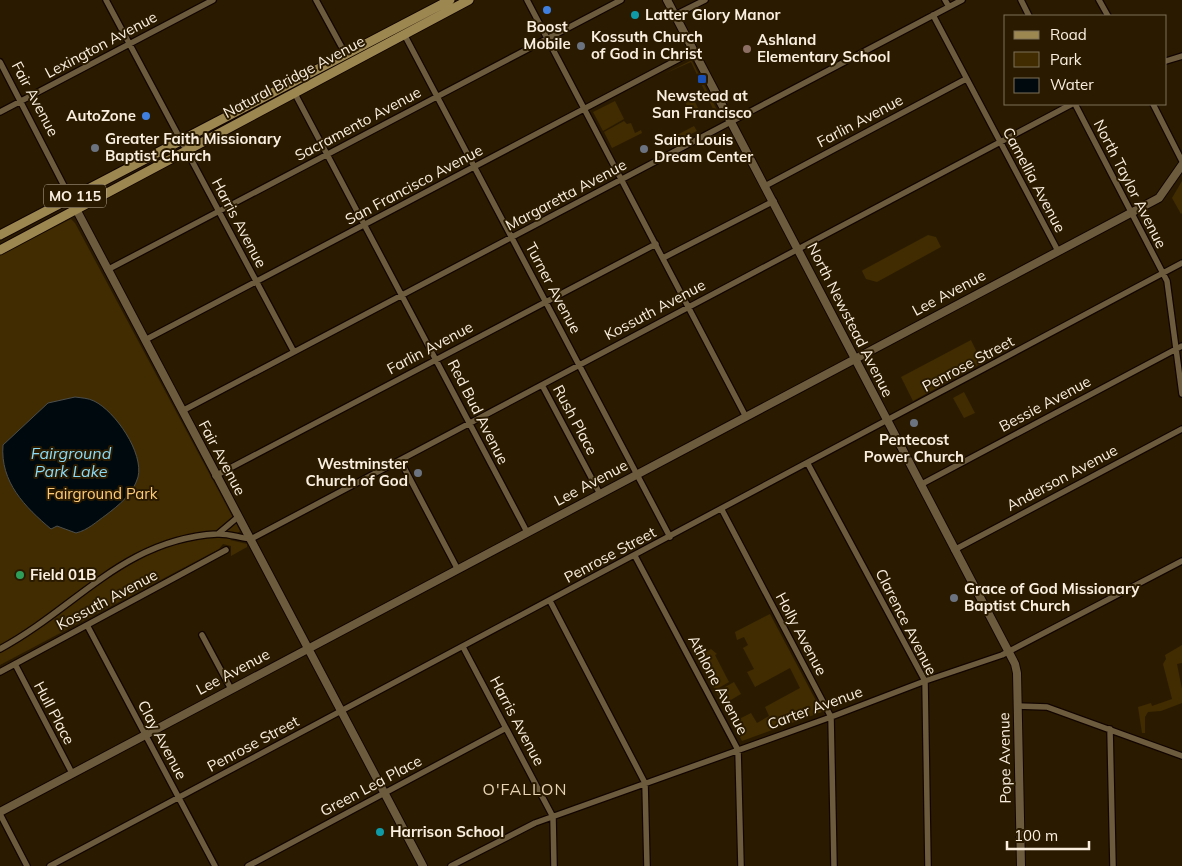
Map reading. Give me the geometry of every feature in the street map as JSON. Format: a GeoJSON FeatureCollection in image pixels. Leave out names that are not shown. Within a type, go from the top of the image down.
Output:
{"type":"FeatureCollection","features":[{"type":"Feature","properties":{"kind":"main road","name":"Natural Bridge Avenue"},"geometry":{"type":"LineString","coordinates":[[0,235],[450,0]]}},
{"type":"Feature","properties":{"kind":"main road","name":"Natural Bridge Avenue"},"geometry":{"type":"LineString","coordinates":[[0,250],[469,0]]}},
{"type":"Feature","properties":{"kind":"main road"},"geometry":{"type":"LineString","coordinates":[[76,210],[87,197],[119,179],[135,165]]}},
{"type":"Feature","properties":{"kind":"main road"},"geometry":{"type":"LineString","coordinates":[[16,242],[32,228],[62,210],[71,198]]}},
{"type":"Feature","properties":{"kind":"street","name":"Harris Avenue"},"geometry":{"type":"LineString","coordinates":[[106,0],[294,352]]}},
{"type":"Feature","properties":{"kind":"street","name":"Lexington Avenue"},"geometry":{"type":"LineString","coordinates":[[0,112],[212,0]]}},
{"type":"Feature","properties":{"kind":"street"},"geometry":{"type":"LineString","coordinates":[[316,0],[346,55]]}},
{"type":"Feature","properties":{"kind":"street"},"geometry":{"type":"LineString","coordinates":[[527,0],[746,416]]}},
{"type":"Feature","properties":{"kind":"street","name":"Sacramento Avenue"},"geometry":{"type":"LineString","coordinates":[[107,270],[621,0]]}},
{"type":"Feature","properties":{"kind":"street","name":"North Newstead Avenue"},"geometry":{"type":"LineString","coordinates":[[667,0],[774,201],[854,359],[1008,652]]}},
{"type":"Feature","properties":{"kind":"street"},"geometry":{"type":"LineString","coordinates":[[675,15],[705,0]]}},
{"type":"Feature","properties":{"kind":"street"},"geometry":{"type":"LineString","coordinates":[[945,0],[949,7]]}},
{"type":"Feature","properties":{"kind":"street","name":"Margaretta Avenue"},"geometry":{"type":"LineString","coordinates":[[182,411],[962,0]]}},
{"type":"Feature","properties":{"kind":"street"},"geometry":{"type":"LineString","coordinates":[[1021,0],[1028,15]]}},
{"type":"Feature","properties":{"kind":"street"},"geometry":{"type":"LineString","coordinates":[[1099,0],[1107,15]]}},
{"type":"Feature","properties":{"kind":"street","name":"Camellia Avenue"},"geometry":{"type":"LineString","coordinates":[[933,15],[1058,251]]}},
{"type":"Feature","properties":{"kind":"street","name":"Turner Avenue"},"geometry":{"type":"LineString","coordinates":[[404,34],[637,474]]}},
{"type":"Feature","properties":{"kind":"street","name":"San Francisco Avenue"},"geometry":{"type":"LineString","coordinates":[[145,340],[694,51]]}},
{"type":"Feature","properties":{"kind":"street"},"geometry":{"type":"LineString","coordinates":[[1167,61],[1182,56]]}},
{"type":"Feature","properties":{"kind":"street","name":"Fair Avenue"},"geometry":{"type":"LineString","coordinates":[[0,62],[215,476],[251,539],[423,866]]}},
{"type":"Feature","properties":{"kind":"street","name":"Farlin Avenue"},"geometry":{"type":"LineString","coordinates":[[765,186],[966,79]]}},
{"type":"Feature","properties":{"kind":"street","name":"Red Bud Avenue"},"geometry":{"type":"LineString","coordinates":[[294,92],[527,532]]}},
{"type":"Feature","properties":{"kind":"street","name":"Kossuth Avenue"},"geometry":{"type":"LineString","coordinates":[[251,539],[1071,105]]}},
{"type":"Feature","properties":{"kind":"street","name":"North Taylor Avenue"},"geometry":{"type":"LineString","coordinates":[[1074,105],[1167,281],[1179,347],[1182,394]]}},
{"type":"Feature","properties":{"kind":"street"},"geometry":{"type":"LineString","coordinates":[[1154,105],[1182,161]]}},
{"type":"Feature","properties":{"kind":"street","name":"Lee Avenue"},"geometry":{"type":"LineString","coordinates":[[0,813],[457,568],[1131,213],[1164,194],[1182,165]]}},
{"type":"Feature","properties":{"kind":"street"},"geometry":{"type":"LineString","coordinates":[[663,258],[774,201]]}},
{"type":"Feature","properties":{"kind":"street","name":"Farlin Avenue"},"geometry":{"type":"LineString","coordinates":[[215,476],[656,244]]}},
{"type":"Feature","properties":{"kind":"street","name":"Penrose Street"},"geometry":{"type":"LineString","coordinates":[[50,866],[178,796],[722,510],[1182,263]]}},
{"type":"Feature","properties":{"kind":"street","name":"Bessie Avenue"},"geometry":{"type":"LineString","coordinates":[[920,485],[1179,347]]}},
{"type":"Feature","properties":{"kind":"street","name":"Rush Place"},"geometry":{"type":"LineString","coordinates":[[542,385],[600,494]]}},
{"type":"Feature","properties":{"kind":"street","name":"Anderson Avenue"},"geometry":{"type":"LineString","coordinates":[[954,550],[1182,429]]}},
{"type":"Feature","properties":{"kind":"street"},"geometry":{"type":"LineString","coordinates":[[400,460],[457,568]]}},
{"type":"Feature","properties":{"kind":"street","name":"Clarence Avenue"},"geometry":{"type":"LineString","coordinates":[[808,464],[925,680],[928,866]]}},
{"type":"Feature","properties":{"kind":"street"},"geometry":{"type":"LineString","coordinates":[[637,474],[670,537]]}},
{"type":"Feature","properties":{"kind":"street","name":"Holly Avenue"},"geometry":{"type":"LineString","coordinates":[[722,510],[830,717],[834,866]]}},
{"type":"Feature","properties":{"kind":"street"},"geometry":{"type":"LineString","coordinates":[[219,534],[238,517]]}},
{"type":"Feature","properties":{"kind":"street"},"geometry":{"type":"LineString","coordinates":[[0,650],[32,630],[115,568],[141,552],[183,538],[219,534],[251,539]]}},
{"type":"Feature","properties":{"kind":"street","name":"Kossuth Avenue"},"geometry":{"type":"LineString","coordinates":[[0,672],[226,550]]}},
{"type":"Feature","properties":{"kind":"street","name":"Athlone Avenue"},"geometry":{"type":"LineString","coordinates":[[635,556],[738,750],[741,866]]}},
{"type":"Feature","properties":{"kind":"street","name":"Carter Avenue"},"geometry":{"type":"LineString","coordinates":[[451,866],[526,826],[830,717],[925,680],[1008,652],[1182,561]]}},
{"type":"Feature","properties":{"kind":"street"},"geometry":{"type":"LineString","coordinates":[[550,601],[645,783],[647,866]]}},
{"type":"Feature","properties":{"kind":"street","name":"Clay Avenue"},"geometry":{"type":"LineString","coordinates":[[87,625],[215,866]]}},
{"type":"Feature","properties":{"kind":"street"},"geometry":{"type":"LineString","coordinates":[[202,634],[230,689]]}},
{"type":"Feature","properties":{"kind":"street","name":"Harris Avenue"},"geometry":{"type":"LineString","coordinates":[[463,647],[553,817],[554,866]]}},
{"type":"Feature","properties":{"kind":"street","name":"Pope Avenue"},"geometry":{"type":"LineString","coordinates":[[1008,652],[1017,670],[1021,866]]}},
{"type":"Feature","properties":{"kind":"street","name":"Hull Place"},"geometry":{"type":"LineString","coordinates":[[15,664],[72,773]]}},
{"type":"Feature","properties":{"kind":"street"},"geometry":{"type":"LineString","coordinates":[[1017,706],[1047,707],[1182,756]]}},
{"type":"Feature","properties":{"kind":"street","name":"Green Lea Place"},"geometry":{"type":"LineString","coordinates":[[248,866],[506,728]]}},
{"type":"Feature","properties":{"kind":"street"},"geometry":{"type":"LineString","coordinates":[[1110,729],[1113,866]]}},
{"type":"Feature","properties":{"kind":"street"},"geometry":{"type":"LineString","coordinates":[[0,813],[27,866]]}},
{"type":"Feature","properties":{"kind":"green space"},"geometry":{"type":"Polygon","coordinates":[[[692,61],[717,110],[714,111],[691,62],[664,74],[692,61]]]}},
{"type":"Feature","properties":{"kind":"green space"},"geometry":{"type":"Polygon","coordinates":[[[693,98],[702,116],[695,120],[685,102],[693,98]]]}},
{"type":"Feature","properties":{"kind":"green space"},"geometry":{"type":"Polygon","coordinates":[[[615,101],[624,119],[603,131],[593,112],[615,101]]]}},
{"type":"Feature","properties":{"kind":"green space"},"geometry":{"type":"Polygon","coordinates":[[[624,121],[627,124],[631,123],[635,133],[641,130],[642,133],[612,148],[604,132],[624,121]]]}},
{"type":"Feature","properties":{"kind":"green space"},"geometry":{"type":"Polygon","coordinates":[[[694,126],[697,131],[679,140],[677,135],[694,126]]]}},
{"type":"Feature","properties":{"kind":"green space"},"geometry":{"type":"Polygon","coordinates":[[[1182,181],[1182,213],[1181,214],[1172,198],[1182,181]]]}},
{"type":"Feature","properties":{"kind":"green space","name":"Fairground Park"},"geometry":{"type":"Polygon","coordinates":[[[71,219],[75,223],[240,531],[230,540],[247,544],[247,547],[231,556],[231,546],[223,544],[219,549],[0,665],[0,255],[71,219]]]}},
{"type":"Feature","properties":{"kind":"green space"},"geometry":{"type":"Polygon","coordinates":[[[928,235],[936,237],[941,247],[877,282],[866,279],[863,270],[928,235]]]}},
{"type":"Feature","properties":{"kind":"green space"},"geometry":{"type":"Polygon","coordinates":[[[971,340],[982,363],[913,401],[901,377],[971,340]]]}},
{"type":"Feature","properties":{"kind":"green space"},"geometry":{"type":"Polygon","coordinates":[[[964,392],[975,413],[964,418],[953,398],[964,392]]]}},
{"type":"Feature","properties":{"kind":"green space"},"geometry":{"type":"Polygon","coordinates":[[[770,614],[822,712],[742,741],[731,720],[737,717],[739,719],[751,713],[757,723],[769,716],[765,707],[800,688],[790,668],[755,687],[747,672],[754,669],[743,648],[748,645],[744,637],[737,640],[735,632],[770,614]]]}},
{"type":"Feature","properties":{"kind":"green space"},"geometry":{"type":"Polygon","coordinates":[[[1182,645],[1182,663],[1177,664],[1182,689],[1182,703],[1161,711],[1148,712],[1145,717],[1145,733],[1142,733],[1138,707],[1151,703],[1152,706],[1172,699],[1163,664],[1166,659],[1165,655],[1182,645]]]}},
{"type":"Feature","properties":{"kind":"green space"},"geometry":{"type":"Polygon","coordinates":[[[711,649],[717,654],[715,655],[729,682],[715,690],[697,657],[711,649]]]}},
{"type":"Feature","properties":{"kind":"green space"},"geometry":{"type":"Polygon","coordinates":[[[734,682],[741,694],[729,701],[729,705],[724,707],[716,692],[734,682]]]}},
{"type":"Feature","properties":{"kind":"water","name":"Fairground Park Lake"},"geometry":{"type":"Polygon","coordinates":[[[75,397],[94,401],[111,414],[119,423],[132,445],[139,467],[136,483],[125,499],[92,526],[76,533],[57,526],[51,529],[32,512],[16,493],[10,482],[3,458],[3,445],[48,403],[75,397]]]}},
{"type":"Feature","properties":{"kind":"place","name":"Boost Mobile"},"geometry":{"type":"Point","coordinates":[547,10]}},
{"type":"Feature","properties":{"kind":"place","name":"Latter Glory Manor"},"geometry":{"type":"Point","coordinates":[635,15]}},
{"type":"Feature","properties":{"kind":"place","name":"Kossuth Church of God in Christ"},"geometry":{"type":"Point","coordinates":[581,46]}},
{"type":"Feature","properties":{"kind":"place","name":"Ashland Elementary School"},"geometry":{"type":"Point","coordinates":[747,49]}},
{"type":"Feature","properties":{"kind":"place","name":"Newstead at San Francisco"},"geometry":{"type":"Point","coordinates":[702,79]}},
{"type":"Feature","properties":{"kind":"place","name":"AutoZone"},"geometry":{"type":"Point","coordinates":[146,116]}},
{"type":"Feature","properties":{"kind":"place","name":"Greater Faith Missionary Baptist Church"},"geometry":{"type":"Point","coordinates":[95,148]}},
{"type":"Feature","properties":{"kind":"place","name":"Saint Louis Dream Center"},"geometry":{"type":"Point","coordinates":[644,149]}},
{"type":"Feature","properties":{"kind":"place","name":"Pentecost Power Church"},"geometry":{"type":"Point","coordinates":[914,423]}},
{"type":"Feature","properties":{"kind":"place","name":"Westminster Church of God"},"geometry":{"type":"Point","coordinates":[418,473]}},
{"type":"Feature","properties":{"kind":"place","name":"Field 01B"},"geometry":{"type":"Point","coordinates":[20,575]}},
{"type":"Feature","properties":{"kind":"place","name":"Grace of God Missionary Baptist Church"},"geometry":{"type":"Point","coordinates":[954,598]}},
{"type":"Feature","properties":{"kind":"place","name":"Harrison School"},"geometry":{"type":"Point","coordinates":[380,832]}},
{"type":"Feature","properties":{"kind":"district","name":"O'FALLON"},"geometry":{"type":"Point","coordinates":[525,789]}}]}
